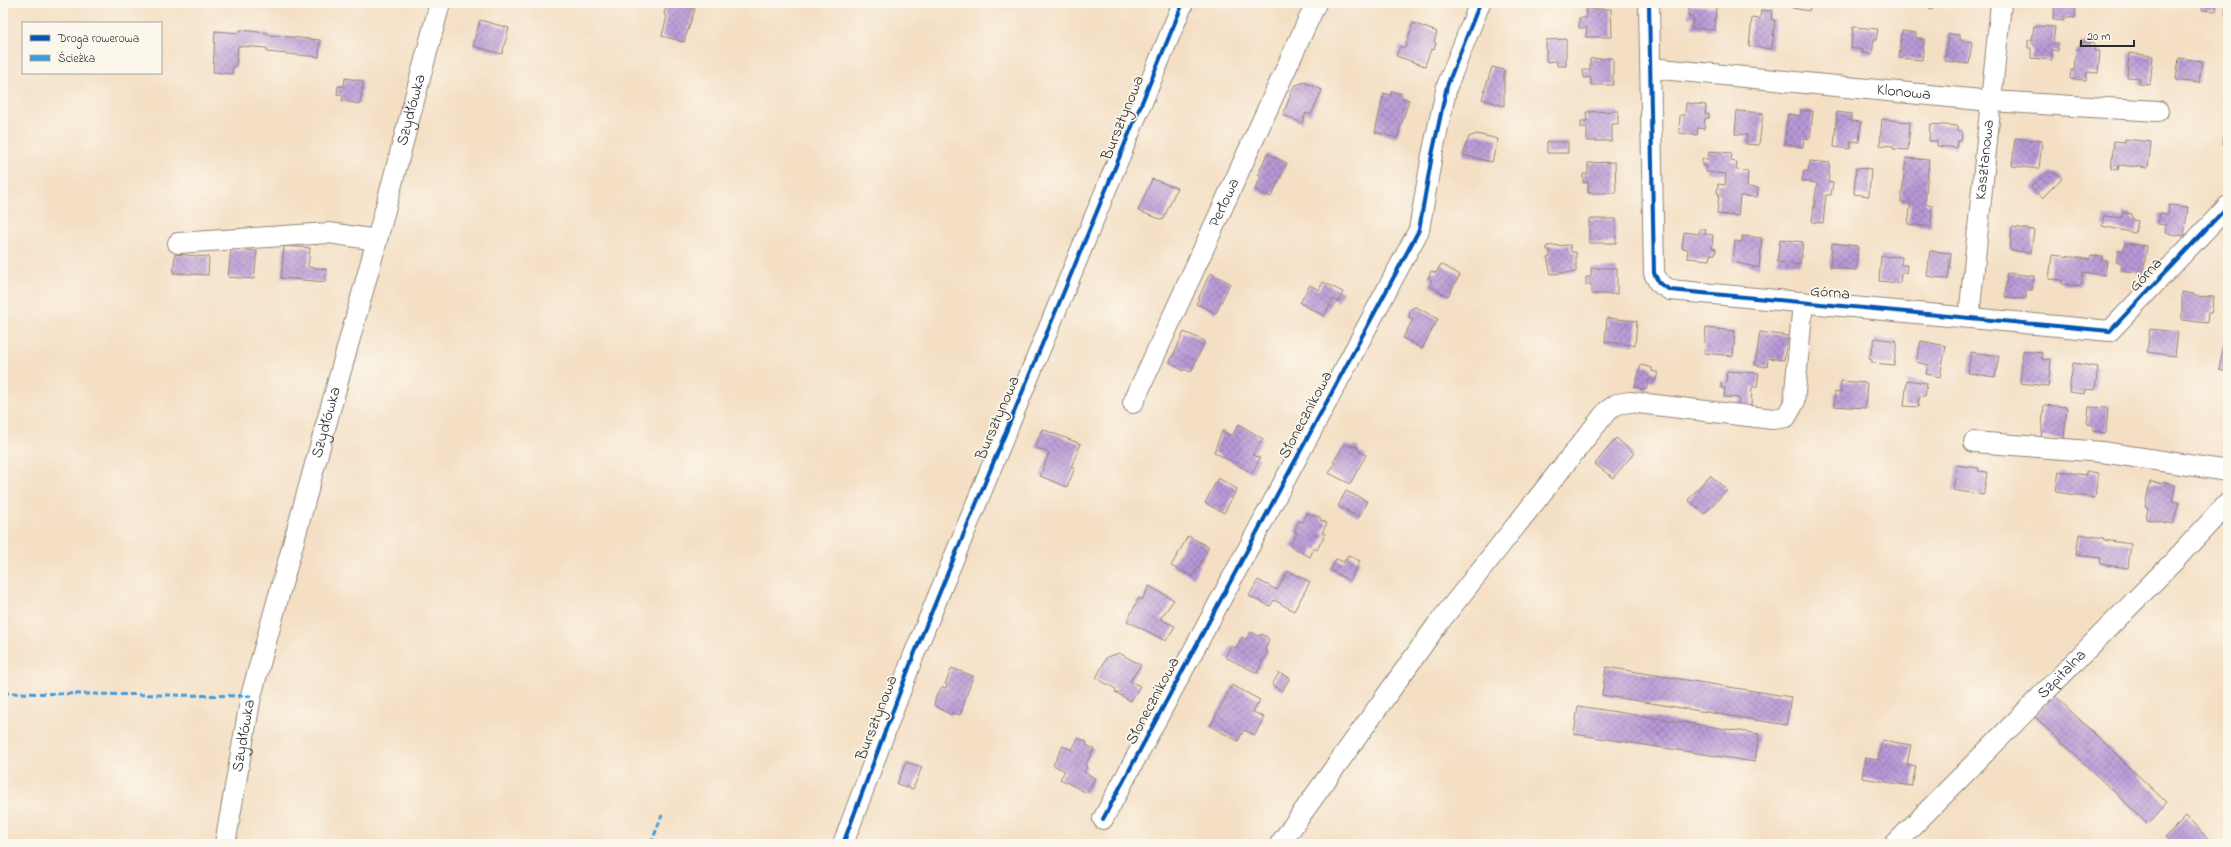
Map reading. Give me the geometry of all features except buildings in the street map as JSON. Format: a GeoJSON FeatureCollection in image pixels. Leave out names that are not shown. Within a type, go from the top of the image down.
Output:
{"type":"FeatureCollection","features":[{"type":"Feature","properties":{"kind":"street","name":"Szydłówka"},"geometry":{"type":"LineString","coordinates":[[225,844],[251,696],[377,240],[440,3]]}},
{"type":"Feature","properties":{"kind":"street","name":"Bursztynowa"},"geometry":{"type":"LineString","coordinates":[[843,844],[913,656],[1183,3]]}},
{"type":"Feature","properties":{"kind":"street","name":"Perłowa"},"geometry":{"type":"LineString","coordinates":[[1133,403],[1316,3]]}},
{"type":"Feature","properties":{"kind":"street","name":"Słonecznikowa"},"geometry":{"type":"LineString","coordinates":[[1103,819],[1419,230],[1432,155],[1447,86],[1480,3]]}},
{"type":"Feature","properties":{"kind":"street","name":"Górna"},"geometry":{"type":"LineString","coordinates":[[1649,3],[1654,273],[1659,283],[1670,290],[2110,331],[2228,206]]}},
{"type":"Feature","properties":{"kind":"street","name":"Kasztanowa"},"geometry":{"type":"LineString","coordinates":[[1969,317],[2001,3]]}},
{"type":"Feature","properties":{"kind":"street","name":"Klonowa"},"geometry":{"type":"LineString","coordinates":[[1650,68],[1991,100],[2158,111]]}},
{"type":"Feature","properties":{"kind":"street"},"geometry":{"type":"LineString","coordinates":[[178,243],[328,233],[377,240]]}},
{"type":"Feature","properties":{"kind":"street"},"geometry":{"type":"LineString","coordinates":[[1280,844],[1437,625],[1607,411],[1617,404],[1630,402],[1773,418],[1786,417],[1794,403],[1803,302]]}},
{"type":"Feature","properties":{"kind":"street"},"geometry":{"type":"LineString","coordinates":[[1974,442],[2102,452],[2228,471]]}},
{"type":"Feature","properties":{"kind":"street","name":"Szpitalna"},"geometry":{"type":"LineString","coordinates":[[1895,844],[2175,560],[2228,503]]}},
{"type":"Feature","properties":{"kind":"marked path"},"geometry":{"type":"LineString","coordinates":[[3,693],[251,696]]}},
{"type":"Feature","properties":{"kind":"marked path"},"geometry":{"type":"LineString","coordinates":[[651,844],[662,815]]}},
{"type":"Feature","properties":{"kind":"cycle path"},"geometry":{"type":"LineString","coordinates":[[843,844],[913,657],[1183,3]]}},
{"type":"Feature","properties":{"kind":"cycle path"},"geometry":{"type":"LineString","coordinates":[[1103,819],[1419,230],[1432,155],[1447,86],[1480,3]]}},
{"type":"Feature","properties":{"kind":"cycle path"},"geometry":{"type":"LineString","coordinates":[[1649,3],[1654,273],[1659,283],[1670,290],[2110,331],[2228,206]]}}]}
